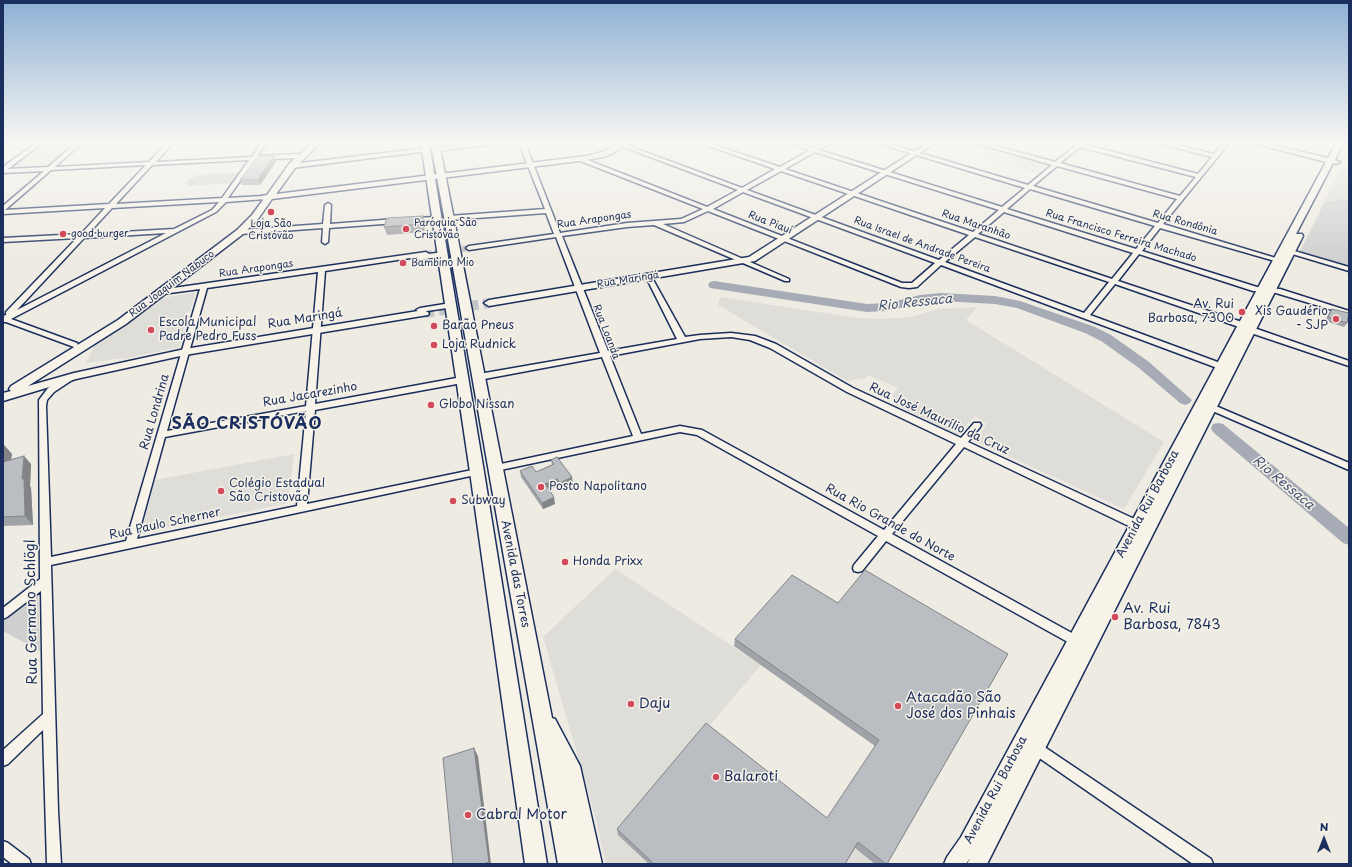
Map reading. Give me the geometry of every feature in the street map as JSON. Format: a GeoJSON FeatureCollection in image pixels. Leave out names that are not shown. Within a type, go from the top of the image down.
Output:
{"type":"FeatureCollection","features":[{"type":"Feature","properties":{"kind":"highway","name":"Avenida das Torres"},"geometry":{"type":"LineString","coordinates":[[437,183],[443,218],[479,377],[569,864]]}},
{"type":"Feature","properties":{"kind":"highway","name":"Avenida das Torres"},"geometry":{"type":"LineString","coordinates":[[443,218],[442,252],[536,864]]}},
{"type":"Feature","properties":{"kind":"highway"},"geometry":{"type":"LineString","coordinates":[[542,715],[570,766],[591,864]]}},
{"type":"Feature","properties":{"kind":"main road","name":"Rua Joaquim Nabuco"},"geometry":{"type":"LineString","coordinates":[[3,397],[106,332],[162,292],[240,232],[252,221],[275,183]]}},
{"type":"Feature","properties":{"kind":"main road","name":"Rua Joaquim Nabuco"},"geometry":{"type":"LineString","coordinates":[[3,390],[151,294],[238,227],[277,183]]}},
{"type":"Feature","properties":{"kind":"main road"},"geometry":{"type":"LineString","coordinates":[[266,197],[376,183]]}},
{"type":"Feature","properties":{"kind":"main road","name":"Rua Maringá"},"geometry":{"type":"LineString","coordinates":[[489,303],[743,262],[756,257],[870,183]]}},
{"type":"Feature","properties":{"kind":"main road","name":"Avenida Rui Barbosa"},"geometry":{"type":"LineString","coordinates":[[977,864],[1211,407],[1261,290],[1320,183]]}},
{"type":"Feature","properties":{"kind":"main road","name":"Avenida Rui Barbosa"},"geometry":{"type":"LineString","coordinates":[[954,864],[968,844],[1220,366],[1272,289],[1323,183]]}},
{"type":"Feature","properties":{"kind":"main road"},"geometry":{"type":"LineString","coordinates":[[151,294],[162,292]]}},
{"type":"Feature","properties":{"kind":"main road","name":"Rua Maringá"},"geometry":{"type":"LineString","coordinates":[[3,397],[74,376],[185,352],[422,312]]}},
{"type":"Feature","properties":{"kind":"main road"},"geometry":{"type":"LineString","coordinates":[[56,357],[50,362],[49,368],[52,373],[55,375],[74,376]]}},
{"type":"Feature","properties":{"kind":"street"},"geometry":{"type":"LineString","coordinates":[[3,210],[33,183]]}},
{"type":"Feature","properties":{"kind":"street"},"geometry":{"type":"LineString","coordinates":[[4,319],[132,183]]}},
{"type":"Feature","properties":{"kind":"street"},"geometry":{"type":"LineString","coordinates":[[4,319],[209,214],[217,209],[236,183]]}},
{"type":"Feature","properties":{"kind":"street","name":"Rua Loanda"},"geometry":{"type":"LineString","coordinates":[[537,183],[638,438]]}},
{"type":"Feature","properties":{"kind":"street","name":"Rua Piauí"},"geometry":{"type":"LineString","coordinates":[[643,183],[909,286],[914,285],[940,263]]}},
{"type":"Feature","properties":{"kind":"street","name":"Rua Israel de Andrade Pereira"},"geometry":{"type":"LineString","coordinates":[[725,183],[1220,366]]}},
{"type":"Feature","properties":{"kind":"street","name":"Rua Arapongas"},"geometry":{"type":"LineString","coordinates":[[469,248],[538,240],[538,238],[558,235],[654,223],[678,222],[708,209],[754,183]]}},
{"type":"Feature","properties":{"kind":"street","name":"Rua Maranhão"},"geometry":{"type":"LineString","coordinates":[[823,183],[1114,282],[1349,364]]}},
{"type":"Feature","properties":{"kind":"street","name":"Rua Francisco Ferreira Machado"},"geometry":{"type":"LineString","coordinates":[[920,183],[1261,290]]}},
{"type":"Feature","properties":{"kind":"street","name":"Rua Rondônia"},"geometry":{"type":"LineString","coordinates":[[1017,183],[1277,260]]}},
{"type":"Feature","properties":{"kind":"street"},"geometry":{"type":"LineString","coordinates":[[940,263],[1033,183]]}},
{"type":"Feature","properties":{"kind":"street"},"geometry":{"type":"LineString","coordinates":[[1128,183],[1181,198]]}},
{"type":"Feature","properties":{"kind":"street"},"geometry":{"type":"LineString","coordinates":[[1085,316],[1194,183]]}},
{"type":"Feature","properties":{"kind":"street"},"geometry":{"type":"LineString","coordinates":[[3,210],[111,206],[266,197]]}},
{"type":"Feature","properties":{"kind":"street"},"geometry":{"type":"LineString","coordinates":[[324,242],[328,205]]}},
{"type":"Feature","properties":{"kind":"street"},"geometry":{"type":"LineString","coordinates":[[240,232],[548,211]]}},
{"type":"Feature","properties":{"kind":"street"},"geometry":{"type":"LineString","coordinates":[[654,223],[787,280]]}},
{"type":"Feature","properties":{"kind":"street"},"geometry":{"type":"LineString","coordinates":[[3,240],[178,231]]}},
{"type":"Feature","properties":{"kind":"street","name":"Rua Arapongas"},"geometry":{"type":"LineString","coordinates":[[352,265],[352,268],[442,252]]}},
{"type":"Feature","properties":{"kind":"street"},"geometry":{"type":"LineString","coordinates":[[1291,252],[1349,269]]}},
{"type":"Feature","properties":{"kind":"street","name":"Rua Arapongas"},"geometry":{"type":"LineString","coordinates":[[162,292],[426,254]]}},
{"type":"Feature","properties":{"kind":"street"},"geometry":{"type":"LineString","coordinates":[[302,508],[322,269]]}},
{"type":"Feature","properties":{"kind":"street"},"geometry":{"type":"LineString","coordinates":[[479,377],[682,340],[649,277]]}},
{"type":"Feature","properties":{"kind":"street","name":"Rua Londrina"},"geometry":{"type":"LineString","coordinates":[[130,544],[204,286]]}},
{"type":"Feature","properties":{"kind":"street"},"geometry":{"type":"LineString","coordinates":[[1261,290],[1272,289],[1349,313]]}},
{"type":"Feature","properties":{"kind":"street"},"geometry":{"type":"LineString","coordinates":[[422,312],[451,305]]}},
{"type":"Feature","properties":{"kind":"street"},"geometry":{"type":"LineString","coordinates":[[4,319],[74,345]]}},
{"type":"Feature","properties":{"kind":"street","name":"Rua José Maurílio da Cruz"},"geometry":{"type":"LineString","coordinates":[[682,340],[731,335],[752,338],[772,346],[850,390],[1136,525]]}},
{"type":"Feature","properties":{"kind":"street","name":"Rua Germano Schlögl"},"geometry":{"type":"LineString","coordinates":[[54,864],[51,810],[42,406],[43,400],[51,390],[74,376]]}},
{"type":"Feature","properties":{"kind":"street","name":"Rua Jacarezinho"},"geometry":{"type":"LineString","coordinates":[[161,435],[462,380]]}},
{"type":"Feature","properties":{"kind":"street"},"geometry":{"type":"LineString","coordinates":[[1211,407],[1349,467]]}},
{"type":"Feature","properties":{"kind":"street"},"geometry":{"type":"LineString","coordinates":[[858,568],[977,425]]}},
{"type":"Feature","properties":{"kind":"street","name":"Rua Rio Grande do Norte"},"geometry":{"type":"LineString","coordinates":[[638,438],[680,429],[690,429],[699,432],[1075,641]]}},
{"type":"Feature","properties":{"kind":"street"},"geometry":{"type":"LineString","coordinates":[[496,468],[638,438]]}},
{"type":"Feature","properties":{"kind":"street","name":"Rua Paulo Scherner"},"geometry":{"type":"LineString","coordinates":[[45,562],[477,472]]}},
{"type":"Feature","properties":{"kind":"street"},"geometry":{"type":"LineString","coordinates":[[3,614],[46,580]]}},
{"type":"Feature","properties":{"kind":"street"},"geometry":{"type":"LineString","coordinates":[[3,759],[49,716]]}},
{"type":"Feature","properties":{"kind":"street"},"geometry":{"type":"LineString","coordinates":[[1037,748],[1206,864]]}},
{"type":"Feature","properties":{"kind":"street"},"geometry":{"type":"LineString","coordinates":[[3,848],[24,864]]}},
{"type":"Feature","properties":{"kind":"shaded area"},"geometry":{"type":"Polygon","coordinates":[[[189,183],[226,183],[187,186],[189,183]]]}},
{"type":"Feature","properties":{"kind":"shaded area"},"geometry":{"type":"Polygon","coordinates":[[[1333,183],[1349,183],[1349,265],[1300,252],[1333,183]]]}},
{"type":"Feature","properties":{"kind":"shaded area"},"geometry":{"type":"Polygon","coordinates":[[[1342,199],[1349,200],[1349,265],[1300,252],[1324,203],[1342,199]]]}},
{"type":"Feature","properties":{"kind":"shaded area","name":"Escola Municipal Padre Pedro Fuss"},"geometry":{"type":"Polygon","coordinates":[[[193,293],[195,294],[190,311],[186,313],[183,326],[185,327],[179,347],[123,359],[86,363],[94,347],[162,298],[193,293]]]}},
{"type":"Feature","properties":{"kind":"shaded area"},"geometry":{"type":"Polygon","coordinates":[[[720,297],[857,318],[883,319],[911,317],[937,309],[977,307],[966,320],[1164,442],[1124,509],[975,441],[987,424],[975,416],[957,435],[895,404],[892,395],[898,388],[868,375],[865,378],[847,381],[718,305],[720,297]]]}},
{"type":"Feature","properties":{"kind":"shaded area","name":"Colégio Estadual São Cristovão"},"geometry":{"type":"Polygon","coordinates":[[[294,454],[288,503],[141,533],[155,480],[294,454]]]}},
{"type":"Feature","properties":{"kind":"shaded area"},"geometry":{"type":"Polygon","coordinates":[[[615,569],[761,665],[706,730],[875,864],[606,864],[594,812],[543,637],[615,569]]]}},
{"type":"Feature","properties":{"kind":"shaded area"},"geometry":{"type":"Polygon","coordinates":[[[38,592],[40,651],[3,631],[3,620],[38,592]]]}},
{"type":"Feature","properties":{"kind":"building"},"geometry":{"type":"Polygon","coordinates":[[[423,216],[422,224],[384,227],[387,218],[423,216]]]}},
{"type":"Feature","properties":{"kind":"building"},"geometry":{"type":"Polygon","coordinates":[[[1332,309],[1349,313],[1347,323],[1328,317],[1332,309]]]}},
{"type":"Feature","properties":{"kind":"building"},"geometry":{"type":"Polygon","coordinates":[[[24,456],[22,479],[24,479],[25,516],[3,517],[3,462],[24,456]]]}},
{"type":"Feature","properties":{"kind":"building","name":"Posto Napolitano"},"geometry":{"type":"Polygon","coordinates":[[[557,457],[572,477],[560,483],[557,479],[545,484],[554,497],[542,503],[520,471],[532,466],[536,472],[554,464],[551,460],[557,457]]]}},
{"type":"Feature","properties":{"kind":"building","name":"Atacadão São José dos Pinhais"},"geometry":{"type":"Polygon","coordinates":[[[865,570],[1008,654],[887,864],[858,842],[845,864],[654,864],[617,829],[706,723],[827,818],[879,740],[735,639],[792,575],[838,603],[865,570]]]}},
{"type":"Feature","properties":{"kind":"building","name":"Cabral Motor"},"geometry":{"type":"Polygon","coordinates":[[[474,748],[489,862],[483,864],[453,864],[443,758],[474,748]]]}},
{"type":"Feature","properties":{"kind":"waterway","name":"Rio Ressaca"},"geometry":{"type":"LineString","coordinates":[[714,285],[867,308],[888,307],[920,299],[941,297],[995,300],[1020,305],[1090,330],[1106,338],[1144,365],[1185,400]]}},
{"type":"Feature","properties":{"kind":"waterway","name":"Rio Ressaca"},"geometry":{"type":"LineString","coordinates":[[1218,428],[1349,538]]}},
{"type":"Feature","properties":{"kind":"tunnel"},"geometry":{"type":"LineString","coordinates":[[426,254],[469,248]]}},
{"type":"Feature","properties":{"kind":"tunnel"},"geometry":{"type":"LineString","coordinates":[[424,313],[489,303]]}},
{"type":"Feature","properties":{"kind":"place","name":"Loja São Cristóvão"},"geometry":{"type":"Point","coordinates":[271,212]}},
{"type":"Feature","properties":{"kind":"place","name":"Paróquia São Cristóvão"},"geometry":{"type":"Point","coordinates":[406,229]}},
{"type":"Feature","properties":{"kind":"place","name":"good burger"},"geometry":{"type":"Point","coordinates":[63,234]}},
{"type":"Feature","properties":{"kind":"place","name":"Bambino Mio"},"geometry":{"type":"Point","coordinates":[403,263]}},
{"type":"Feature","properties":{"kind":"place","name":"Av. Rui Barbosa, 7300"},"geometry":{"type":"Point","coordinates":[1242,312]}},
{"type":"Feature","properties":{"kind":"place","name":"Xis Gaudério - SJP"},"geometry":{"type":"Point","coordinates":[1336,319]}},
{"type":"Feature","properties":{"kind":"place","name":"Barão Pneus"},"geometry":{"type":"Point","coordinates":[434,326]}},
{"type":"Feature","properties":{"kind":"place","name":"Escola Municipal Padre Pedro Fuss"},"geometry":{"type":"Point","coordinates":[151,330]}},
{"type":"Feature","properties":{"kind":"place","name":"Loja Rudnick"},"geometry":{"type":"Point","coordinates":[434,345]}},
{"type":"Feature","properties":{"kind":"place","name":"Globo Nissan"},"geometry":{"type":"Point","coordinates":[431,405]}},
{"type":"Feature","properties":{"kind":"place","name":"Posto Napolitano"},"geometry":{"type":"Point","coordinates":[541,487]}},
{"type":"Feature","properties":{"kind":"place","name":"Colégio Estadual São Cristovão"},"geometry":{"type":"Point","coordinates":[221,491]}},
{"type":"Feature","properties":{"kind":"place","name":"Subway"},"geometry":{"type":"Point","coordinates":[453,501]}},
{"type":"Feature","properties":{"kind":"place","name":"Honda Prixx"},"geometry":{"type":"Point","coordinates":[565,562]}},
{"type":"Feature","properties":{"kind":"place","name":"Av. Rui Barbosa, 7843"},"geometry":{"type":"Point","coordinates":[1115,617]}},
{"type":"Feature","properties":{"kind":"place","name":"Daju"},"geometry":{"type":"Point","coordinates":[631,704]}},
{"type":"Feature","properties":{"kind":"place","name":"Atacadão São José dos Pinhais"},"geometry":{"type":"Point","coordinates":[898,706]}},
{"type":"Feature","properties":{"kind":"place","name":"Balaroti"},"geometry":{"type":"Point","coordinates":[716,777]}},
{"type":"Feature","properties":{"kind":"place","name":"Cabral Motor"},"geometry":{"type":"Point","coordinates":[468,815]}},
{"type":"Feature","properties":{"kind":"district","name":"SÃO CRISTÓVÃO"},"geometry":{"type":"Point","coordinates":[247,425]}}]}
